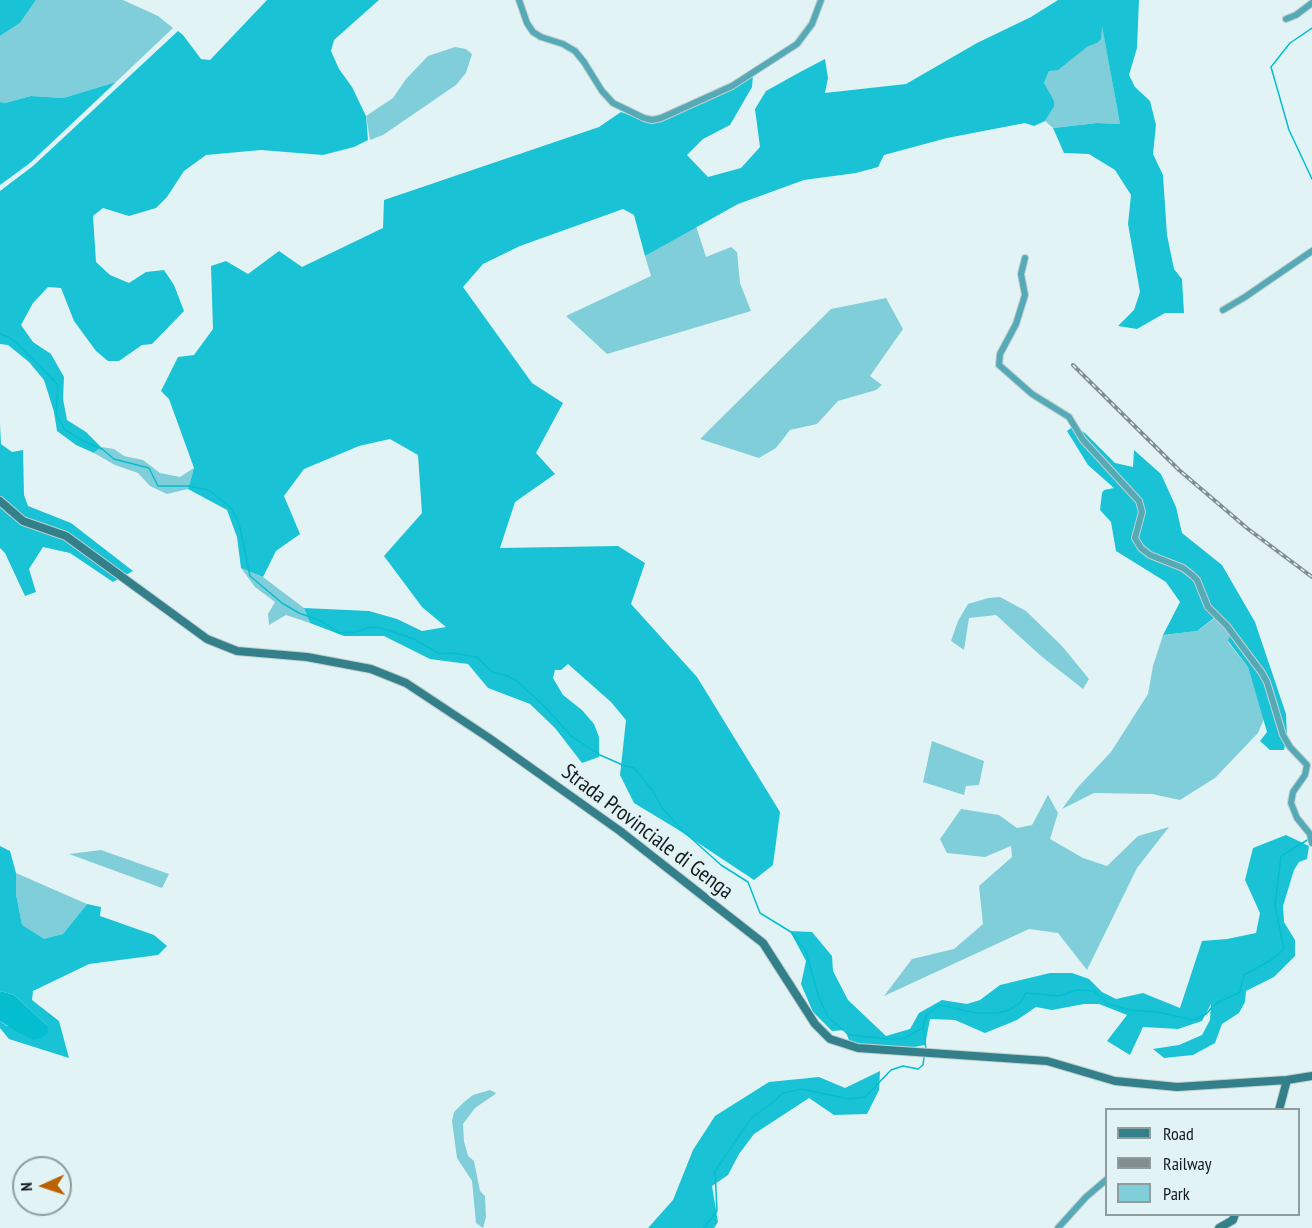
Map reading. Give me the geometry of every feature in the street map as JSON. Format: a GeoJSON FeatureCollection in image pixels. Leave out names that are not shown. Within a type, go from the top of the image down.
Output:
{"type":"FeatureCollection","features":[{"type":"Feature","properties":{"kind":"main road","name":"Strada Provinciale di Genga"},"geometry":{"type":"LineString","coordinates":[[0,501],[23,521],[66,536],[207,639],[237,651],[307,657],[371,669],[406,683],[489,738],[620,831],[763,943],[815,1024],[830,1039],[858,1048],[1047,1061],[1115,1081],[1177,1087],[1287,1080],[1312,1076]]}},
{"type":"Feature","properties":{"kind":"main road"},"geometry":{"type":"LineString","coordinates":[[1280,1108],[1287,1080]]}},
{"type":"Feature","properties":{"kind":"main road"},"geometry":{"type":"LineString","coordinates":[[1220,1228],[1233,1220],[1235,1216]]}},
{"type":"Feature","properties":{"kind":"street"},"geometry":{"type":"LineString","coordinates":[[519,0],[527,23],[533,32],[574,51],[613,103],[652,120],[732,86],[797,44],[812,24],[821,0]]}},
{"type":"Feature","properties":{"kind":"street"},"geometry":{"type":"LineString","coordinates":[[1286,19],[1296,15],[1312,3]]}},
{"type":"Feature","properties":{"kind":"street"},"geometry":{"type":"LineString","coordinates":[[1223,310],[1312,251]]}},
{"type":"Feature","properties":{"kind":"street"},"geometry":{"type":"LineString","coordinates":[[1024,258],[1021,274],[1025,295],[1016,324],[1000,354],[999,364],[1032,394],[1069,417],[1083,440],[1138,501],[1142,512],[1135,538],[1141,548],[1150,555],[1183,568],[1197,580],[1208,607],[1227,626],[1262,673],[1267,682],[1283,735],[1290,747],[1307,765],[1305,775],[1293,792],[1291,802],[1297,818],[1311,840]]}},
{"type":"Feature","properties":{"kind":"street"},"geometry":{"type":"LineString","coordinates":[[1058,1228],[1086,1197],[1105,1182]]}},
{"type":"Feature","properties":{"kind":"green space"},"geometry":{"type":"Polygon","coordinates":[[[36,0],[123,0],[158,16],[173,28],[116,82],[63,98],[31,96],[5,103],[0,102],[0,36],[20,23],[36,0]]]}},
{"type":"Feature","properties":{"kind":"green space"},"geometry":{"type":"Polygon","coordinates":[[[1102,24],[1120,124],[1097,123],[1053,128],[1045,121],[1054,107],[1044,83],[1049,71],[1097,43],[1102,24]]]}},
{"type":"Feature","properties":{"kind":"green space"},"geometry":{"type":"Polygon","coordinates":[[[455,47],[466,49],[472,54],[466,73],[456,85],[383,135],[370,140],[366,116],[393,98],[406,79],[428,56],[455,47]]]}},
{"type":"Feature","properties":{"kind":"green space"},"geometry":{"type":"Polygon","coordinates":[[[696,226],[706,257],[731,247],[737,252],[740,283],[751,311],[607,354],[566,316],[651,276],[645,256],[696,226]]]}},
{"type":"Feature","properties":{"kind":"green space"},"geometry":{"type":"Polygon","coordinates":[[[886,298],[903,329],[870,376],[882,385],[876,390],[838,401],[817,424],[790,430],[776,448],[759,458],[700,439],[831,309],[886,298]]]}},
{"type":"Feature","properties":{"kind":"green space"},"geometry":{"type":"Polygon","coordinates":[[[101,447],[114,449],[124,456],[143,460],[160,473],[180,477],[194,468],[188,489],[167,494],[150,486],[138,473],[115,465],[94,453],[101,447]]]}},
{"type":"Feature","properties":{"kind":"green space"},"geometry":{"type":"Polygon","coordinates":[[[241,568],[263,577],[304,608],[310,623],[286,615],[269,625],[268,614],[275,602],[255,587],[241,568]]]}},
{"type":"Feature","properties":{"kind":"green space"},"geometry":{"type":"Polygon","coordinates":[[[1000,597],[1026,611],[1062,646],[1089,679],[1083,689],[1041,656],[996,615],[969,618],[964,650],[951,641],[958,621],[968,604],[1000,597]]]}},
{"type":"Feature","properties":{"kind":"green space"},"geometry":{"type":"Polygon","coordinates":[[[1219,615],[1231,629],[1228,642],[1248,667],[1264,719],[1258,733],[1215,778],[1180,800],[1152,794],[1094,793],[1062,809],[1078,787],[1111,752],[1148,694],[1153,666],[1163,635],[1197,631],[1219,615]]]}},
{"type":"Feature","properties":{"kind":"green space"},"geometry":{"type":"Polygon","coordinates":[[[932,741],[984,761],[979,785],[966,786],[964,795],[923,782],[932,741]]]}},
{"type":"Feature","properties":{"kind":"green space"},"geometry":{"type":"Polygon","coordinates":[[[1048,795],[1058,813],[1050,839],[1083,858],[1107,866],[1138,836],[1169,827],[1137,868],[1087,970],[1058,933],[1029,929],[884,996],[912,959],[954,949],[983,924],[979,886],[1012,857],[1011,846],[985,857],[947,853],[940,839],[961,809],[999,815],[1017,828],[1032,825],[1048,795]]]}},
{"type":"Feature","properties":{"kind":"green space"},"geometry":{"type":"Polygon","coordinates":[[[101,850],[169,874],[162,888],[69,854],[101,850]]]}},
{"type":"Feature","properties":{"kind":"green space"},"geometry":{"type":"Polygon","coordinates":[[[16,873],[87,904],[63,934],[44,940],[22,926],[16,894],[16,873]]]}},
{"type":"Feature","properties":{"kind":"green space"},"geometry":{"type":"Polygon","coordinates":[[[490,1090],[496,1093],[475,1108],[463,1124],[468,1156],[474,1161],[480,1191],[485,1196],[486,1217],[483,1228],[476,1223],[472,1181],[457,1158],[452,1121],[454,1112],[464,1102],[473,1095],[490,1090]]]}},
{"type":"Feature","properties":{"kind":"shaded area"},"geometry":{"type":"Polygon","coordinates":[[[0,0],[36,0],[20,23],[0,36],[0,0]]]}},
{"type":"Feature","properties":{"kind":"shaded area"},"geometry":{"type":"Polygon","coordinates":[[[267,0],[379,0],[334,40],[331,51],[366,116],[368,140],[354,147],[323,155],[261,150],[206,155],[184,171],[167,197],[156,208],[129,216],[103,208],[93,216],[96,262],[110,275],[129,283],[146,272],[164,270],[174,285],[184,311],[152,344],[142,345],[119,361],[108,361],[96,351],[74,321],[61,288],[48,287],[33,303],[21,325],[33,342],[51,354],[64,377],[63,399],[67,420],[86,432],[101,447],[94,453],[76,445],[57,431],[44,380],[29,362],[8,345],[0,344],[0,191],[33,166],[178,31],[201,59],[210,60],[267,0]]]}},
{"type":"Feature","properties":{"kind":"shaded area"},"geometry":{"type":"Polygon","coordinates":[[[1058,0],[1139,0],[1137,48],[1129,75],[1135,87],[1150,101],[1156,125],[1153,154],[1163,175],[1167,235],[1174,269],[1182,279],[1184,313],[1165,313],[1137,329],[1118,326],[1134,310],[1140,292],[1128,224],[1131,195],[1115,170],[1089,154],[1064,153],[1053,128],[1097,123],[1120,124],[1102,26],[1101,39],[1097,43],[1087,47],[1058,70],[1049,71],[1044,83],[1054,101],[1054,107],[1045,121],[1034,126],[1025,123],[947,138],[884,155],[878,167],[856,173],[804,180],[738,204],[645,256],[634,215],[623,209],[520,246],[483,264],[463,287],[532,383],[563,403],[536,453],[555,474],[515,502],[500,548],[618,546],[645,563],[631,604],[697,677],[780,812],[773,865],[754,880],[634,803],[620,775],[626,720],[611,702],[568,664],[561,670],[555,670],[553,678],[563,695],[582,710],[594,724],[599,737],[599,757],[582,763],[555,728],[530,704],[488,688],[468,664],[430,659],[384,636],[344,636],[310,623],[304,608],[369,611],[397,619],[422,631],[446,627],[422,607],[384,556],[422,513],[418,455],[390,439],[359,446],[304,469],[284,496],[300,534],[276,551],[263,577],[241,568],[237,537],[227,510],[188,489],[194,468],[169,399],[161,391],[178,357],[194,355],[213,329],[211,266],[226,261],[248,274],[279,251],[302,267],[383,228],[384,200],[599,127],[621,112],[646,121],[660,121],[733,89],[753,75],[752,87],[730,125],[703,139],[687,155],[708,177],[741,168],[760,147],[755,109],[766,91],[802,71],[825,59],[828,78],[825,93],[906,84],[977,43],[1031,17],[1058,0]]]}},
{"type":"Feature","properties":{"kind":"shaded area"},"geometry":{"type":"Polygon","coordinates":[[[116,82],[30,163],[0,185],[0,102],[5,103],[31,96],[63,98],[116,82]]]}},
{"type":"Feature","properties":{"kind":"shaded area"},"geometry":{"type":"Polygon","coordinates":[[[0,424],[1,444],[12,452],[23,450],[24,495],[28,506],[71,523],[133,571],[113,582],[70,553],[43,547],[29,569],[36,592],[25,596],[5,553],[0,548],[0,424]]]}},
{"type":"Feature","properties":{"kind":"shaded area"},"geometry":{"type":"Polygon","coordinates":[[[1074,426],[1085,433],[1115,463],[1133,467],[1134,450],[1161,474],[1176,507],[1182,533],[1222,565],[1255,622],[1286,714],[1287,736],[1284,750],[1270,750],[1260,741],[1267,732],[1248,667],[1228,641],[1231,629],[1218,615],[1197,631],[1163,635],[1180,602],[1166,582],[1116,551],[1111,522],[1100,510],[1102,493],[1104,490],[1114,488],[1088,465],[1067,431],[1074,426]]]}},
{"type":"Feature","properties":{"kind":"shaded area"},"geometry":{"type":"Polygon","coordinates":[[[1286,835],[1309,846],[1307,859],[1299,862],[1294,870],[1283,906],[1284,922],[1295,940],[1295,956],[1274,977],[1246,991],[1245,1002],[1239,1013],[1222,1024],[1215,1043],[1193,1055],[1164,1058],[1153,1049],[1179,1045],[1202,1035],[1210,1020],[1211,1004],[1202,1021],[1178,1029],[1143,1027],[1130,1055],[1107,1041],[1127,1015],[1099,1004],[1084,1004],[1052,1010],[1036,1007],[1017,1020],[985,1033],[955,1020],[930,1019],[925,1045],[903,1049],[856,1046],[849,1040],[845,1030],[832,1031],[813,1012],[801,984],[806,961],[790,931],[812,932],[832,956],[833,971],[848,1000],[886,1036],[910,1029],[919,1013],[942,1000],[967,1004],[980,1000],[1000,985],[1050,973],[1072,973],[1089,979],[1102,992],[1116,999],[1143,993],[1180,1008],[1202,941],[1256,933],[1260,913],[1245,880],[1253,848],[1286,835]]]}},
{"type":"Feature","properties":{"kind":"shaded area"},"geometry":{"type":"Polygon","coordinates":[[[0,846],[10,851],[16,873],[16,894],[22,925],[44,939],[63,934],[87,904],[101,907],[100,916],[154,935],[167,946],[158,955],[89,964],[33,991],[32,1000],[59,1021],[69,1058],[9,1039],[0,1028],[0,1021],[7,1026],[47,1025],[14,995],[0,991],[0,846]]]}},
{"type":"Feature","properties":{"kind":"shaded area"},"geometry":{"type":"Polygon","coordinates":[[[0,991],[14,995],[47,1025],[48,1033],[34,1040],[0,1021],[0,991]]]}},
{"type":"Feature","properties":{"kind":"shaded area"},"geometry":{"type":"Polygon","coordinates":[[[880,1071],[879,1090],[867,1114],[834,1115],[809,1098],[754,1134],[739,1154],[728,1175],[712,1186],[718,1222],[714,1228],[648,1228],[673,1200],[693,1150],[715,1116],[769,1082],[819,1077],[845,1088],[880,1071]]]}},
{"type":"Feature","properties":{"kind":"waterway"},"geometry":{"type":"LineString","coordinates":[[1312,28],[1290,43],[1271,67],[1289,130],[1312,179]]}},
{"type":"Feature","properties":{"kind":"waterway"},"geometry":{"type":"LineString","coordinates":[[0,334],[9,337],[23,349],[58,385],[56,414],[65,430],[102,449],[114,459],[149,468],[158,486],[188,486],[209,490],[232,509],[239,523],[250,576],[282,603],[299,613],[321,621],[339,633],[355,632],[371,627],[381,628],[414,639],[440,654],[454,653],[477,657],[492,672],[517,681],[571,736],[600,755],[634,768],[653,791],[662,808],[682,830],[721,865],[748,882],[760,913],[791,932],[806,952],[819,998],[828,1017],[849,1035],[889,1039],[905,1038],[924,1027]]}},
{"type":"Feature","properties":{"kind":"waterway"},"geometry":{"type":"LineString","coordinates":[[926,1049],[923,1026],[926,1015],[940,1005],[976,1013],[997,1013],[1009,1010],[1020,1003],[1026,993],[1059,996],[1077,990],[1094,991],[1108,1004],[1130,1010],[1158,1012],[1193,1020],[1206,1014],[1215,1004],[1240,992],[1244,975],[1273,959],[1284,949],[1275,905],[1281,856],[1309,839]]}},
{"type":"Feature","properties":{"kind":"waterway"},"geometry":{"type":"LineString","coordinates":[[704,1228],[717,1211],[715,1171],[752,1117],[783,1093],[802,1089],[848,1099],[865,1097],[891,1070],[903,1066],[918,1069],[923,1065],[924,1057]]}},
{"type":"Feature","properties":{"kind":"railway"},"geometry":{"type":"LineString","coordinates":[[1073,365],[1179,470],[1248,529],[1312,577]]}}]}
